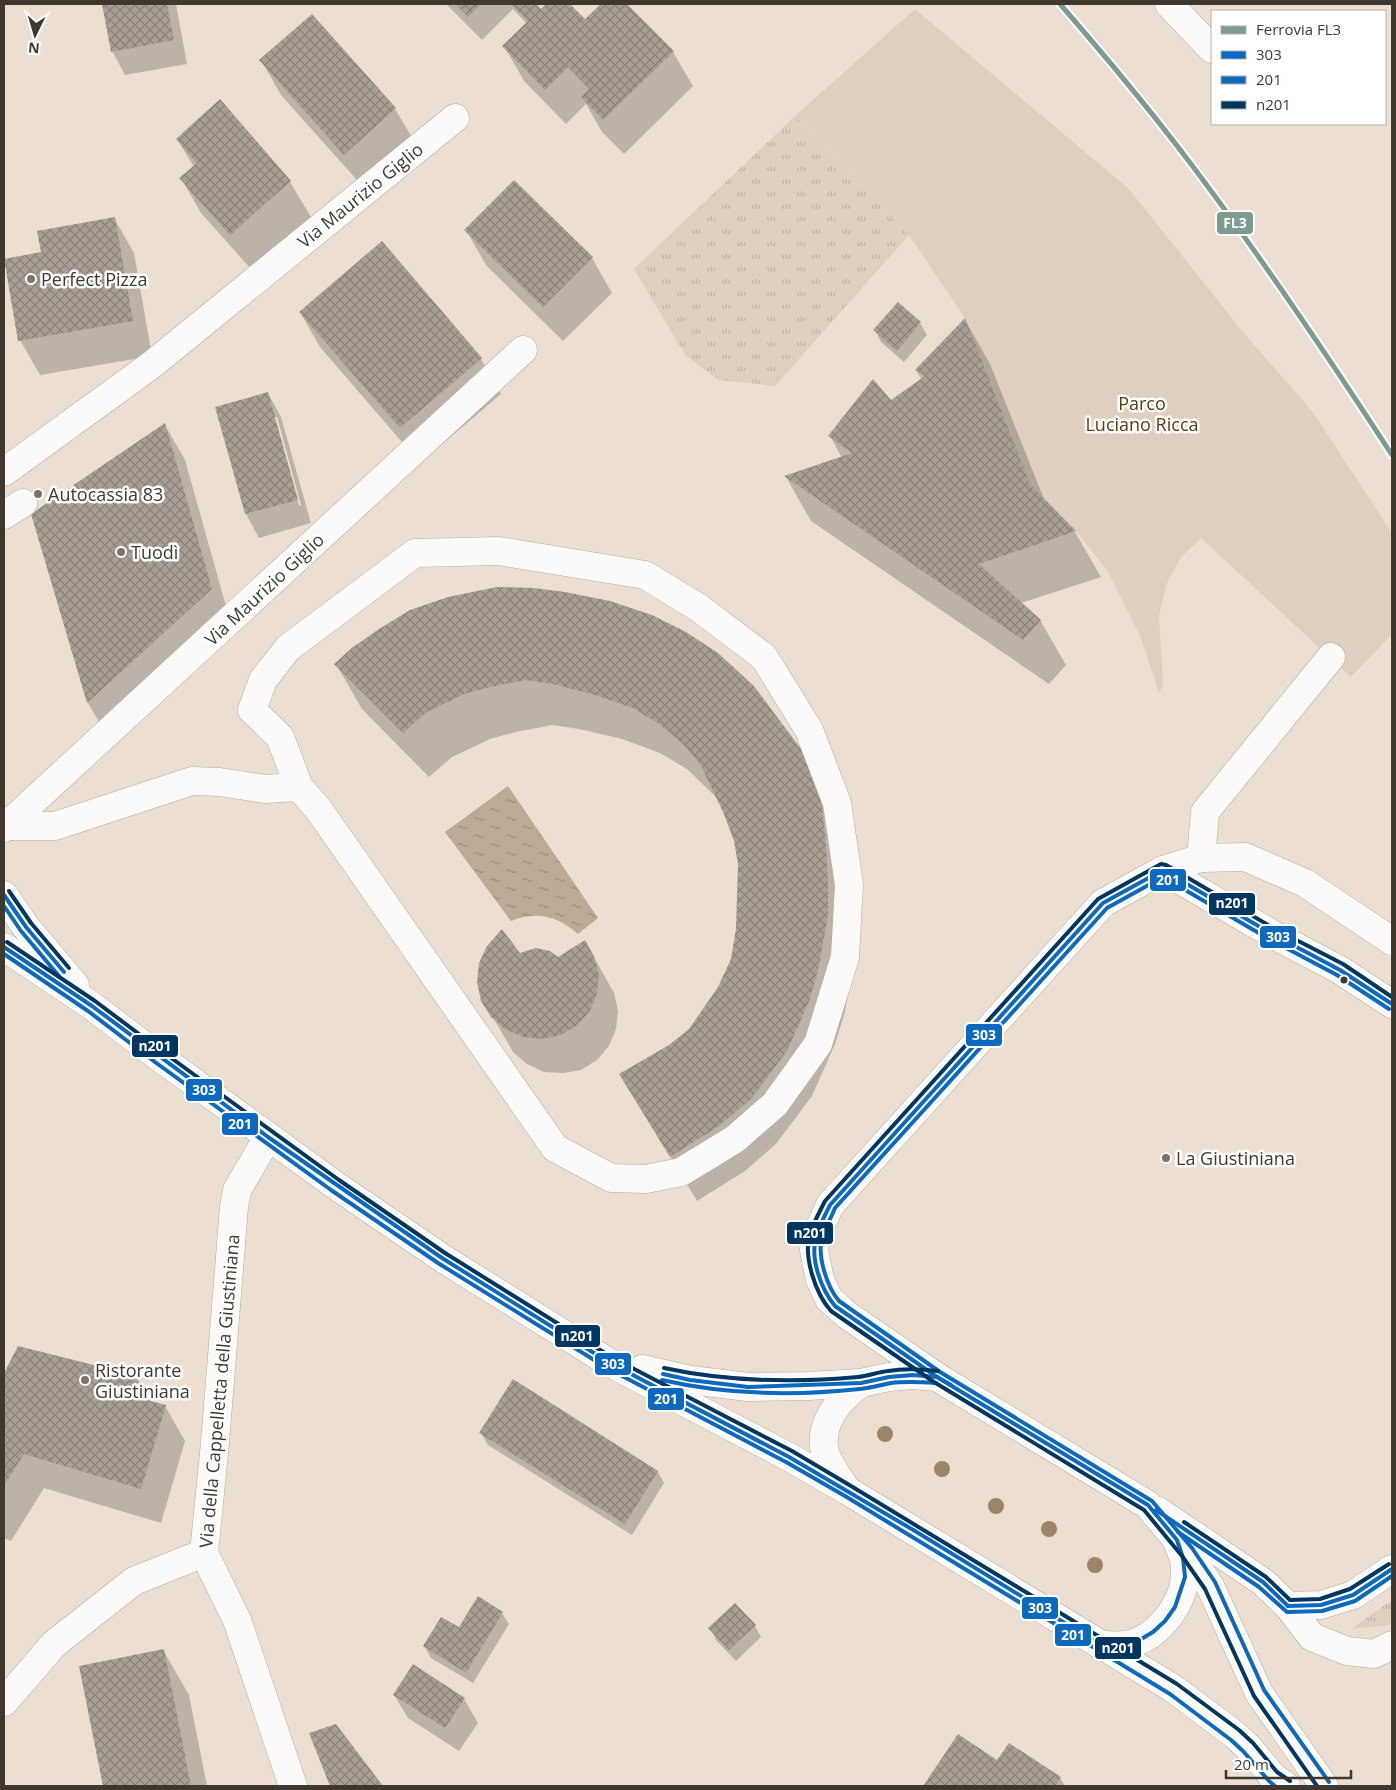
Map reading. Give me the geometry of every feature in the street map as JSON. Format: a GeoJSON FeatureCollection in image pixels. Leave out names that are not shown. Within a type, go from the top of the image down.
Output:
{"type":"FeatureCollection","features":[{"type":"Feature","properties":{"kind":"main road"},"geometry":{"type":"LineString","coordinates":[[1169,4],[1211,48]]}},
{"type":"Feature","properties":{"kind":"main road","name":"Via Maurizio Giglio"},"geometry":{"type":"LineString","coordinates":[[4,472],[150,366],[455,118]]}},
{"type":"Feature","properties":{"kind":"main road","name":"Via Maurizio Giglio"},"geometry":{"type":"LineString","coordinates":[[5,827],[523,350]]}},
{"type":"Feature","properties":{"kind":"main road"},"geometry":{"type":"LineString","coordinates":[[499,550],[645,575],[699,608],[764,657],[809,730],[837,803],[849,885],[845,957],[818,1044],[775,1104],[735,1138],[682,1172],[646,1179],[611,1178],[555,1148],[319,810],[299,787],[280,737],[252,710],[263,680],[288,648],[415,553],[499,550]]}},
{"type":"Feature","properties":{"kind":"main road"},"geometry":{"type":"LineString","coordinates":[[1201,858],[1205,812],[1331,657]]}},
{"type":"Feature","properties":{"kind":"main road"},"geometry":{"type":"LineString","coordinates":[[5,827],[55,826],[192,780],[265,789],[299,787]]}},
{"type":"Feature","properties":{"kind":"main road"},"geometry":{"type":"LineString","coordinates":[[1392,941],[1305,884],[1245,857],[1201,858],[1163,870],[1103,903],[830,1205],[816,1236],[814,1250],[820,1280],[829,1299],[847,1315],[937,1377],[1148,1504],[1262,1582],[1288,1606],[1312,1637],[1347,1652],[1374,1654],[1392,1645]]}},
{"type":"Feature","properties":{"kind":"main road"},"geometry":{"type":"LineString","coordinates":[[1163,870],[1272,934],[1340,970],[1392,1004]]}},
{"type":"Feature","properties":{"kind":"main road"},"geometry":{"type":"LineString","coordinates":[[4,895],[26,927],[92,1006]]}},
{"type":"Feature","properties":{"kind":"main road"},"geometry":{"type":"LineString","coordinates":[[4,947],[92,1006],[268,1137],[442,1258],[610,1363],[790,1457],[1174,1689],[1211,1716],[1248,1747],[1273,1777],[1286,1786]]}},
{"type":"Feature","properties":{"kind":"main road","name":"Via della Cappelletta della Giustiniana"},"geometry":{"type":"LineString","coordinates":[[268,1137],[237,1190],[234,1207],[204,1553],[237,1620],[293,1786]]}},
{"type":"Feature","properties":{"kind":"main road"},"geometry":{"type":"LineString","coordinates":[[610,1363],[690,1380],[748,1387],[861,1383],[889,1377],[913,1375],[937,1377]]}},
{"type":"Feature","properties":{"kind":"main road"},"geometry":{"type":"LineString","coordinates":[[848,1491],[828,1460],[824,1450],[825,1435],[829,1418],[834,1408],[841,1398],[861,1383]]}},
{"type":"Feature","properties":{"kind":"main road"},"geometry":{"type":"LineString","coordinates":[[1148,1504],[1210,1586],[1258,1693],[1324,1786]]}},
{"type":"Feature","properties":{"kind":"main road"},"geometry":{"type":"LineString","coordinates":[[1099,1644],[1123,1646],[1138,1642],[1165,1621],[1175,1607],[1185,1577],[1183,1558],[1177,1540]]}},
{"type":"Feature","properties":{"kind":"main road"},"geometry":{"type":"LineString","coordinates":[[4,1702],[54,1644],[134,1582],[204,1553]]}},
{"type":"Feature","properties":{"kind":"main road"},"geometry":{"type":"LineString","coordinates":[[1288,1606],[1321,1605],[1353,1595],[1392,1568]]}},
{"type":"Feature","properties":{"kind":"green space","name":"Parco Luciano Ricca"},"geometry":{"type":"Polygon","coordinates":[[[915,9],[1129,189],[1242,331],[1312,411],[1392,533],[1392,634],[1351,677],[1201,538],[1181,557],[1166,585],[1159,616],[1163,685],[1159,693],[1140,636],[1107,570],[1076,531],[1030,484],[965,318],[909,235],[795,116],[915,9]]]}},
{"type":"Feature","properties":{"kind":"green space"},"geometry":{"type":"Polygon","coordinates":[[[795,116],[909,235],[775,386],[718,380],[685,355],[634,269],[795,116]]]}},
{"type":"Feature","properties":{"kind":"green space"},"geometry":{"type":"Polygon","coordinates":[[[1392,1600],[1392,1623],[1389,1625],[1351,1629],[1392,1600]]]}},
{"type":"Feature","properties":{"kind":"water"},"geometry":{"type":"Polygon","coordinates":[[[508,786],[598,918],[578,934],[562,923],[546,917],[529,916],[511,921],[445,832],[508,786]]]}},
{"type":"Feature","properties":{"kind":"building"},"geometry":{"type":"Polygon","coordinates":[[[102,4],[167,4],[174,40],[111,52],[102,4]]]}},
{"type":"Feature","properties":{"kind":"building"},"geometry":{"type":"Polygon","coordinates":[[[455,4],[481,4],[468,17],[455,4]]]}},
{"type":"Feature","properties":{"kind":"building"},"geometry":{"type":"Polygon","coordinates":[[[511,4],[536,4],[541,9],[546,4],[570,4],[585,19],[601,4],[627,4],[674,51],[603,120],[581,97],[589,89],[568,67],[545,90],[502,46],[528,21],[511,4]]]}},
{"type":"Feature","properties":{"kind":"building"},"geometry":{"type":"Polygon","coordinates":[[[312,14],[396,108],[344,155],[259,60],[312,14]]]}},
{"type":"Feature","properties":{"kind":"building"},"geometry":{"type":"Polygon","coordinates":[[[220,99],[291,181],[230,235],[179,178],[197,163],[176,139],[220,99]]]}},
{"type":"Feature","properties":{"kind":"building"},"geometry":{"type":"Polygon","coordinates":[[[514,180],[593,257],[543,307],[464,230],[514,180]]]}},
{"type":"Feature","properties":{"kind":"building"},"geometry":{"type":"Polygon","coordinates":[[[115,217],[133,321],[18,341],[4,259],[41,252],[37,231],[115,217]]]}},
{"type":"Feature","properties":{"kind":"building"},"geometry":{"type":"Polygon","coordinates":[[[382,241],[482,358],[400,428],[299,312],[382,241]]]}},
{"type":"Feature","properties":{"kind":"building"},"geometry":{"type":"Polygon","coordinates":[[[898,302],[921,322],[897,351],[873,330],[898,302]]]}},
{"type":"Feature","properties":{"kind":"building"},"geometry":{"type":"Polygon","coordinates":[[[965,318],[1030,484],[1076,531],[979,564],[1041,620],[1023,640],[784,476],[852,453],[828,436],[873,379],[891,400],[925,376],[915,370],[965,318]]]}},
{"type":"Feature","properties":{"kind":"building"},"geometry":{"type":"Polygon","coordinates":[[[268,392],[298,500],[245,514],[215,407],[268,392]]]}},
{"type":"Feature","properties":{"kind":"building","name":"Tuodì"},"geometry":{"type":"Polygon","coordinates":[[[165,423],[212,589],[87,703],[31,514],[165,423]]]}},
{"type":"Feature","properties":{"kind":"building"},"geometry":{"type":"Polygon","coordinates":[[[497,587],[534,588],[610,601],[652,615],[686,632],[718,653],[754,686],[801,749],[815,780],[822,807],[826,844],[828,915],[819,966],[810,999],[787,1051],[751,1099],[719,1126],[670,1157],[619,1074],[669,1045],[689,1029],[718,987],[731,959],[736,929],[738,864],[734,841],[724,814],[700,764],[683,744],[659,724],[633,708],[595,695],[553,684],[526,680],[464,694],[427,712],[403,733],[334,664],[353,647],[410,610],[448,597],[497,587]]]}},
{"type":"Feature","properties":{"kind":"building"},"geometry":{"type":"Polygon","coordinates":[[[502,929],[520,953],[536,948],[550,951],[558,957],[585,940],[594,956],[599,975],[597,993],[590,1011],[577,1025],[561,1035],[542,1039],[523,1037],[505,1029],[491,1017],[481,1001],[477,982],[479,963],[487,946],[502,929]]]}},
{"type":"Feature","properties":{"kind":"building"},"geometry":{"type":"Polygon","coordinates":[[[18,1346],[138,1376],[136,1397],[166,1405],[141,1489],[24,1454],[4,1486],[4,1373],[18,1346]]]}},
{"type":"Feature","properties":{"kind":"building"},"geometry":{"type":"Polygon","coordinates":[[[513,1379],[658,1471],[625,1524],[479,1433],[513,1379]]]}},
{"type":"Feature","properties":{"kind":"building"},"geometry":{"type":"Polygon","coordinates":[[[478,1596],[503,1612],[466,1673],[423,1646],[441,1617],[459,1627],[478,1596]]]}},
{"type":"Feature","properties":{"kind":"building"},"geometry":{"type":"Polygon","coordinates":[[[735,1603],[756,1625],[729,1650],[708,1628],[735,1603]]]}},
{"type":"Feature","properties":{"kind":"building"},"geometry":{"type":"Polygon","coordinates":[[[164,1649],[191,1786],[103,1786],[79,1666],[164,1649]]]}},
{"type":"Feature","properties":{"kind":"building"},"geometry":{"type":"Polygon","coordinates":[[[413,1664],[465,1698],[445,1728],[393,1695],[413,1664]]]}},
{"type":"Feature","properties":{"kind":"building"},"geometry":{"type":"Polygon","coordinates":[[[336,1724],[383,1786],[330,1786],[309,1733],[336,1724]]]}},
{"type":"Feature","properties":{"kind":"building"},"geometry":{"type":"Polygon","coordinates":[[[958,1734],[997,1760],[1009,1743],[1061,1777],[1055,1786],[923,1786],[958,1734]]]}},
{"type":"Feature","properties":{"kind":"rail line","name":"FL3"},"geometry":{"type":"LineString","coordinates":[[1060,4],[1145,105],[1246,238],[1392,455]]}},
{"type":"Feature","properties":{"kind":"transit line","name":"n201"},"geometry":{"type":"LineString","coordinates":[[1317,1786],[1254,1696],[1205,1589],[1182,1556],[1144,1510],[934,1382],[831,1311],[815,1284],[809,1263],[808,1242],[810,1233],[825,1201],[1098,899],[1161,864],[1166,865],[1275,929],[1343,964],[1392,997]]}},
{"type":"Feature","properties":{"kind":"transit line","name":"303"},"geometry":{"type":"LineString","coordinates":[[1163,870],[1272,934],[1340,970],[1392,1004]]}},
{"type":"Feature","properties":{"kind":"transit line","name":"303"},"geometry":{"type":"LineString","coordinates":[[4,947],[92,1006],[268,1137],[442,1258],[610,1363],[789,1457],[915,1531],[1099,1644],[1123,1646],[1138,1641],[1153,1632],[1165,1621],[1175,1607],[1185,1577],[1183,1558],[1177,1540],[1148,1505],[937,1377],[835,1306],[821,1282],[814,1255],[816,1237],[830,1205],[1103,903],[1163,870]]}},
{"type":"Feature","properties":{"kind":"transit line","name":"201"},"geometry":{"type":"LineString","coordinates":[[1329,1782],[1264,1690],[1215,1582],[1192,1548],[1152,1501],[940,1372],[839,1301],[824,1271],[821,1245],[823,1234],[835,1208],[1107,908],[1163,877],[1269,939],[1337,975],[1389,1009]]}},
{"type":"Feature","properties":{"kind":"transit line","name":"n201"},"geometry":{"type":"LineString","coordinates":[[9,891],[31,923],[69,968]]}},
{"type":"Feature","properties":{"kind":"transit line","name":"303"},"geometry":{"type":"LineString","coordinates":[[4,895],[26,927],[64,972]]}},
{"type":"Feature","properties":{"kind":"transit line","name":"201"},"geometry":{"type":"LineString","coordinates":[[4,906],[21,931],[59,976]]}},
{"type":"Feature","properties":{"kind":"transit line","name":"n201"},"geometry":{"type":"LineString","coordinates":[[7,942],[95,1001],[339,1180],[445,1253],[613,1358],[792,1451],[1177,1684],[1239,1730],[1253,1743],[1277,1772],[1290,1781]]}},
{"type":"Feature","properties":{"kind":"transit line","name":"201"},"geometry":{"type":"LineString","coordinates":[[4,954],[88,1011],[331,1190],[438,1263],[607,1368],[786,1462],[845,1496],[1170,1694],[1231,1740],[1275,1786]]}},
{"type":"Feature","properties":{"kind":"transit line","name":"n201"},"geometry":{"type":"LineString","coordinates":[[664,1368],[712,1376],[761,1380],[858,1377],[901,1369],[938,1371]]}},
{"type":"Feature","properties":{"kind":"transit line","name":"303"},"geometry":{"type":"LineString","coordinates":[[663,1374],[690,1380],[748,1387],[861,1383],[889,1377],[913,1375],[937,1377],[951,1385]]}},
{"type":"Feature","properties":{"kind":"transit line","name":"201"},"geometry":{"type":"LineString","coordinates":[[662,1380],[711,1389],[761,1393],[810,1393],[860,1389],[897,1382],[936,1383]]}},
{"type":"Feature","properties":{"kind":"transit line","name":"303"},"geometry":{"type":"LineString","coordinates":[[1156,1510],[1263,1582],[1288,1606]]}},
{"type":"Feature","properties":{"kind":"transit line","name":"n201"},"geometry":{"type":"LineString","coordinates":[[1184,1522],[1266,1577],[1290,1600],[1320,1599],[1350,1589],[1389,1564]]}},
{"type":"Feature","properties":{"kind":"transit line","name":"201"},"geometry":{"type":"LineString","coordinates":[[1178,1532],[1259,1587],[1287,1612],[1322,1611],[1355,1601],[1392,1576]]}},
{"type":"Feature","properties":{"kind":"transit line","name":"303"},"geometry":{"type":"LineString","coordinates":[[1288,1606],[1321,1605],[1353,1595],[1392,1569]]}},
{"type":"Feature","properties":{"kind":"place","name":"Perfect Pizza"},"geometry":{"type":"Point","coordinates":[31,279]}},
{"type":"Feature","properties":{"kind":"place","name":"Autocassia 83"},"geometry":{"type":"Point","coordinates":[38,494]}},
{"type":"Feature","properties":{"kind":"place","name":"Tuodì"},"geometry":{"type":"Point","coordinates":[121,552]}},
{"type":"Feature","properties":{"kind":"place","name":"La Giustiniana"},"geometry":{"type":"Point","coordinates":[1166,1158]}},
{"type":"Feature","properties":{"kind":"place","name":"Ristorante Giustiniana"},"geometry":{"type":"Point","coordinates":[85,1380]}}]}
